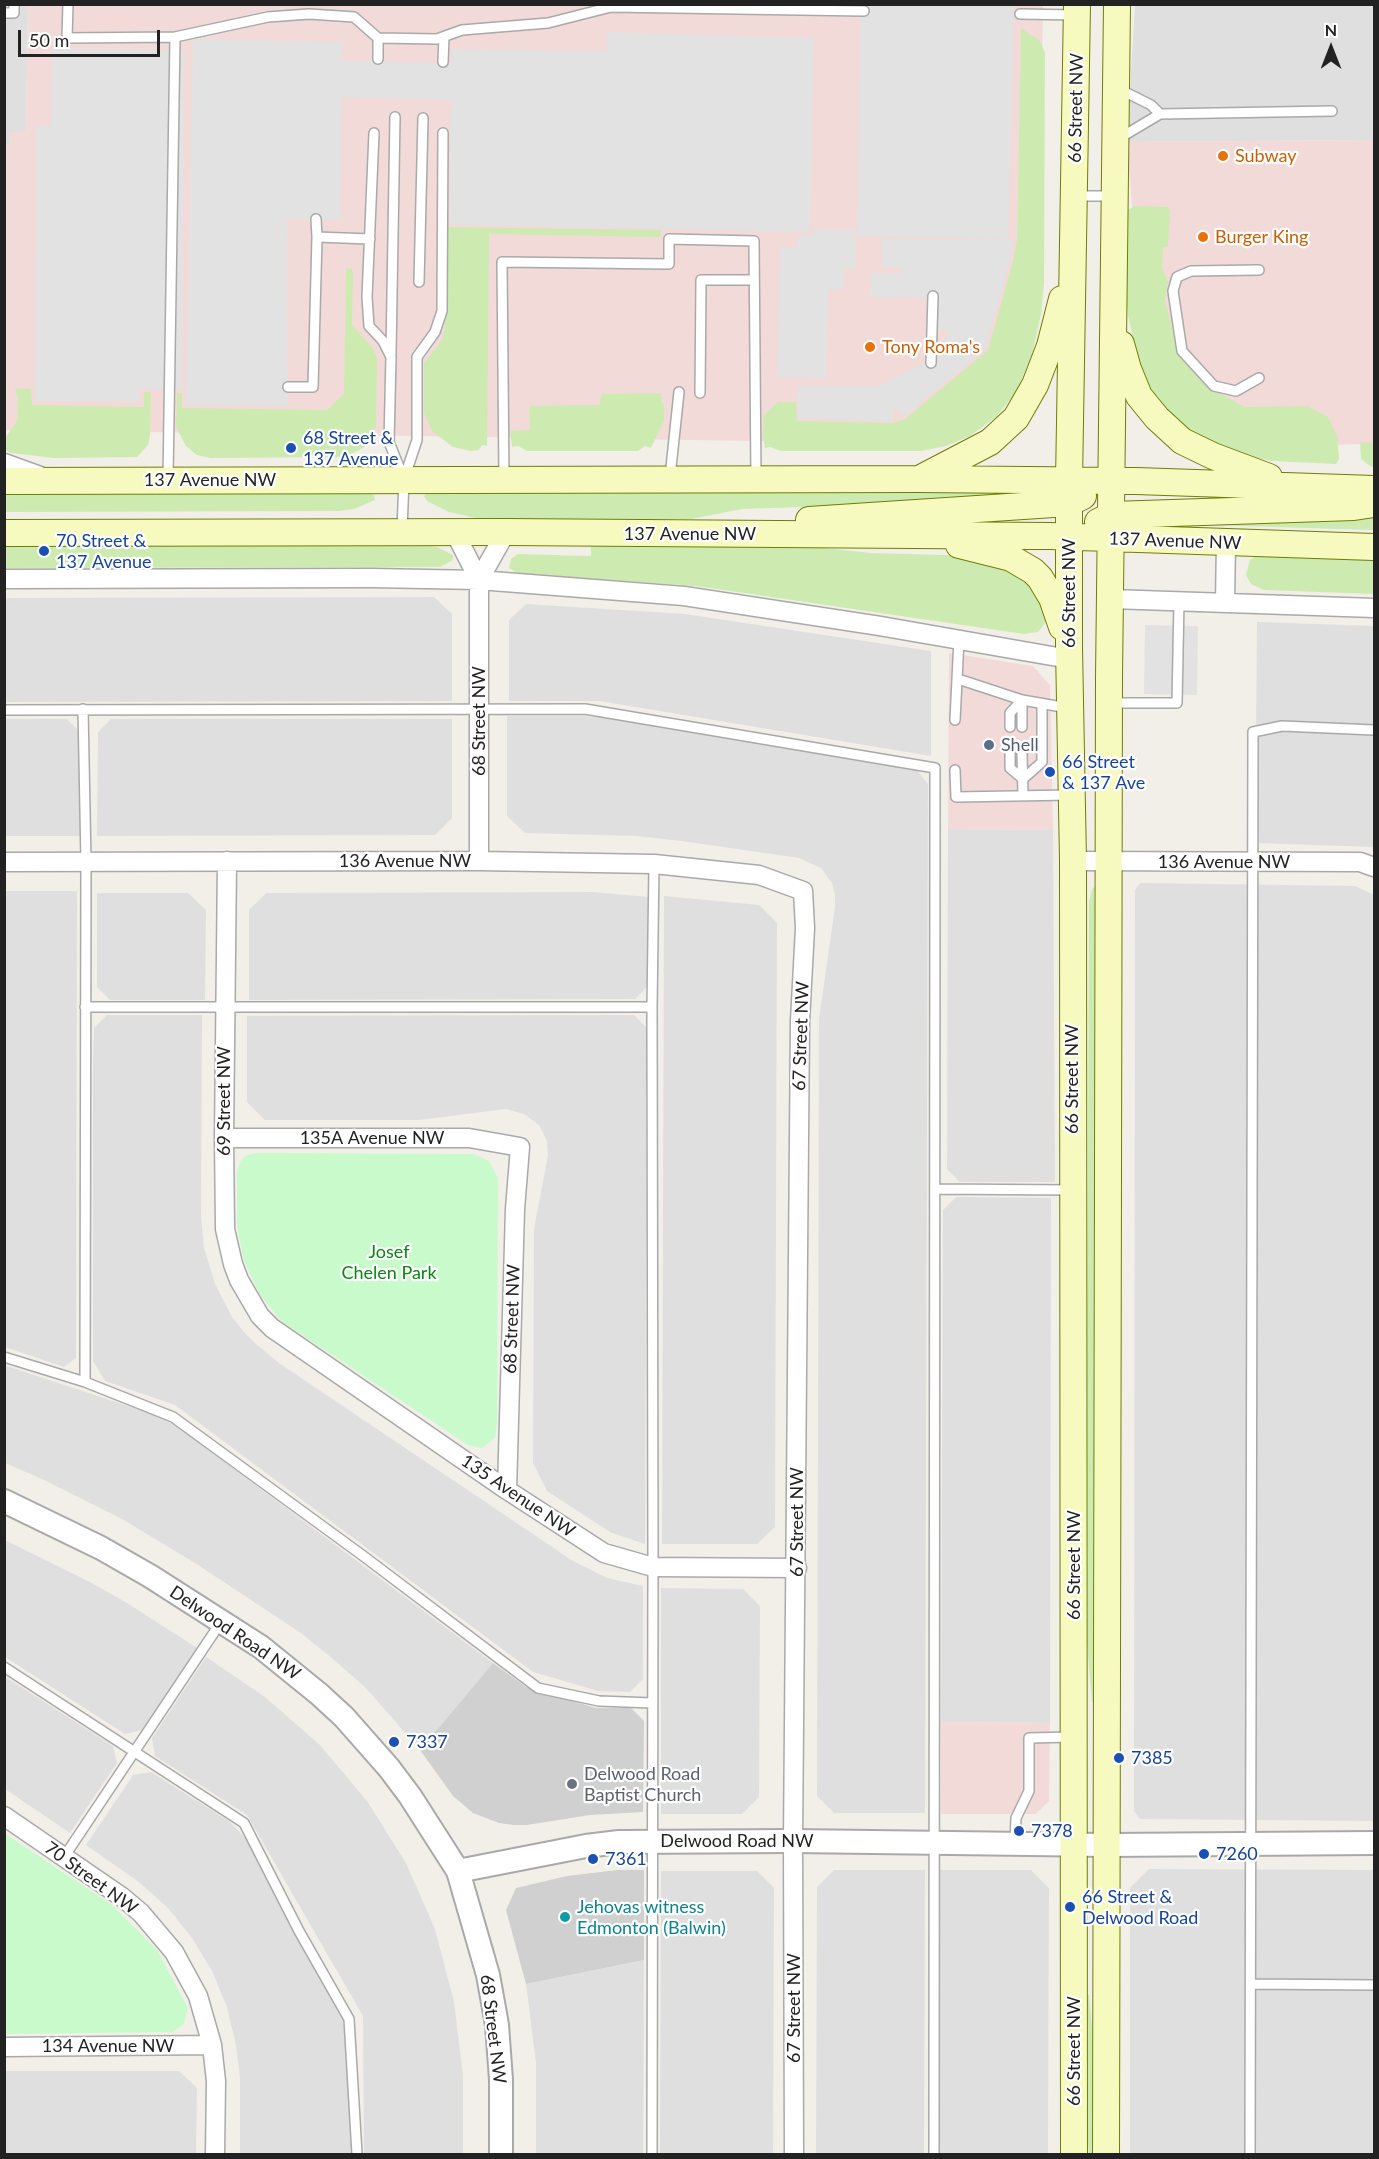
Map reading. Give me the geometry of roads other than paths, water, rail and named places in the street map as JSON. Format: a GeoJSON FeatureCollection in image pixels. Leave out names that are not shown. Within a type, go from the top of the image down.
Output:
{"type":"FeatureCollection","features":[{"type":"Feature","properties":{"kind":"main road","name":"66 Street NW"},"geometry":{"type":"LineString","coordinates":[[1107,2154],[1109,861],[1117,4]]}},
{"type":"Feature","properties":{"kind":"main road","name":"66 Street NW"},"geometry":{"type":"LineString","coordinates":[[1074,2154],[1075,1737],[1069,492],[1077,10]]}},
{"type":"Feature","properties":{"kind":"main road"},"geometry":{"type":"LineString","coordinates":[[918,479],[990,442],[1016,418],[1035,386],[1050,346],[1073,258]]}},
{"type":"Feature","properties":{"kind":"main road"},"geometry":{"type":"LineString","coordinates":[[1114,321],[1128,369],[1139,396],[1157,418],[1182,441],[1246,470],[1298,486]]}},
{"type":"Feature","properties":{"kind":"main road","name":"137 Avenue NW"},"geometry":{"type":"LineString","coordinates":[[4,481],[918,479],[1069,492]]}},
{"type":"Feature","properties":{"kind":"main road"},"geometry":{"type":"LineString","coordinates":[[705,535],[807,520],[1069,492],[1112,480],[1374,489]]}},
{"type":"Feature","properties":{"kind":"main road"},"geometry":{"type":"LineString","coordinates":[[1112,527],[1374,504]]}},
{"type":"Feature","properties":{"kind":"main road","name":"137 Avenue NW"},"geometry":{"type":"LineString","coordinates":[[4,533],[506,532],[1070,536],[1112,527],[1226,542],[1374,547]]}},
{"type":"Feature","properties":{"kind":"main road"},"geometry":{"type":"LineString","coordinates":[[922,536],[1011,558],[1033,571],[1052,598],[1069,653]]}},
{"type":"Feature","properties":{"kind":"street","name":"137 Avenue NW"},"geometry":{"type":"LineString","coordinates":[[4,463],[53,481]]}},
{"type":"Feature","properties":{"kind":"street"},"geometry":{"type":"LineString","coordinates":[[478,580],[506,532]]}},
{"type":"Feature","properties":{"kind":"street","name":"68 Street NW"},"geometry":{"type":"LineString","coordinates":[[455,533],[478,580],[479,861]]}},
{"type":"Feature","properties":{"kind":"street"},"geometry":{"type":"LineString","coordinates":[[1225,603],[1226,542]]}},
{"type":"Feature","properties":{"kind":"street"},"geometry":{"type":"LineString","coordinates":[[4,579],[478,580],[684,596],[959,639],[1069,653]]}},
{"type":"Feature","properties":{"kind":"street"},"geometry":{"type":"LineString","coordinates":[[1111,599],[1374,608]]}},
{"type":"Feature","properties":{"kind":"street","name":"69 Street NW"},"geometry":{"type":"LineString","coordinates":[[227,861],[224,1210],[228,1246],[239,1280],[249,1299],[272,1328]]}},
{"type":"Feature","properties":{"kind":"street","name":"136 Avenue NW"},"geometry":{"type":"LineString","coordinates":[[4,862],[479,861],[654,864],[759,875],[803,891]]}},
{"type":"Feature","properties":{"kind":"street","name":"136 Avenue NW"},"geometry":{"type":"LineString","coordinates":[[1072,861],[1360,862],[1374,867]]}},
{"type":"Feature","properties":{"kind":"street","name":"67 Street NW"},"geometry":{"type":"LineString","coordinates":[[794,2154],[793,1841],[800,1021],[805,928],[803,891]]}},
{"type":"Feature","properties":{"kind":"street","name":"135A Avenue NW"},"geometry":{"type":"LineString","coordinates":[[224,1138],[469,1138],[520,1148]]}},
{"type":"Feature","properties":{"kind":"street","name":"68 Street NW"},"geometry":{"type":"LineString","coordinates":[[507,1490],[514,1221],[520,1148]]}},
{"type":"Feature","properties":{"kind":"street","name":"135 Avenue NW"},"geometry":{"type":"LineString","coordinates":[[272,1328],[507,1490],[604,1553],[653,1567],[797,1568]]}},
{"type":"Feature","properties":{"kind":"street","name":"Delwood Road NW"},"geometry":{"type":"LineString","coordinates":[[4,1501],[101,1548],[222,1621],[291,1669],[344,1717],[375,1751],[410,1796],[458,1871],[586,1846],[652,1841],[1075,1844]]}},
{"type":"Feature","properties":{"kind":"street","name":"70 Street NW"},"geometry":{"type":"LineString","coordinates":[[4,1816],[122,1897],[159,1932],[187,1974],[198,1996],[212,2045],[216,2081],[215,2154]]}},
{"type":"Feature","properties":{"kind":"street"},"geometry":{"type":"LineString","coordinates":[[1075,1844],[1374,1843]]}},
{"type":"Feature","properties":{"kind":"street","name":"68 Street NW"},"geometry":{"type":"LineString","coordinates":[[458,1871],[488,1975],[497,2025],[501,2080],[501,2154]]}},
{"type":"Feature","properties":{"kind":"street","name":"134 Avenue NW"},"geometry":{"type":"LineString","coordinates":[[4,2047],[212,2045]]}},
{"type":"Feature","properties":{"kind":"lane"},"geometry":{"type":"LineString","coordinates":[[4,13],[14,13],[14,4]]}},
{"type":"Feature","properties":{"kind":"lane"},"geometry":{"type":"LineString","coordinates":[[68,4],[67,38],[175,37],[268,17],[309,14],[354,17],[378,38],[436,39],[462,30],[548,23],[611,7],[835,8],[864,11]]}},
{"type":"Feature","properties":{"kind":"lane"},"geometry":{"type":"LineString","coordinates":[[1020,14],[1077,10]]}},
{"type":"Feature","properties":{"kind":"lane"},"geometry":{"type":"LineString","coordinates":[[168,480],[175,37]]}},
{"type":"Feature","properties":{"kind":"lane"},"geometry":{"type":"LineString","coordinates":[[443,62],[444,37]]}},
{"type":"Feature","properties":{"kind":"lane"},"geometry":{"type":"LineString","coordinates":[[378,38],[378,59]]}},
{"type":"Feature","properties":{"kind":"lane"},"geometry":{"type":"LineString","coordinates":[[1116,87],[1151,105],[1160,114]]}},
{"type":"Feature","properties":{"kind":"lane"},"geometry":{"type":"LineString","coordinates":[[1116,140],[1160,114],[1332,111]]}},
{"type":"Feature","properties":{"kind":"lane"},"geometry":{"type":"LineString","coordinates":[[395,117],[389,441],[404,479]]}},
{"type":"Feature","properties":{"kind":"lane"},"geometry":{"type":"LineString","coordinates":[[419,282],[423,118]]}},
{"type":"Feature","properties":{"kind":"lane"},"geometry":{"type":"LineString","coordinates":[[374,133],[367,297],[369,326],[383,341],[391,357]]}},
{"type":"Feature","properties":{"kind":"lane"},"geometry":{"type":"LineString","coordinates":[[402,532],[404,479],[417,440],[417,357],[435,332],[442,311],[443,133]]}},
{"type":"Feature","properties":{"kind":"lane"},"geometry":{"type":"LineString","coordinates":[[1074,196],[1115,196]]}},
{"type":"Feature","properties":{"kind":"lane"},"geometry":{"type":"LineString","coordinates":[[288,387],[313,387],[316,219]]}},
{"type":"Feature","properties":{"kind":"lane"},"geometry":{"type":"LineString","coordinates":[[317,237],[370,239]]}},
{"type":"Feature","properties":{"kind":"lane"},"geometry":{"type":"LineString","coordinates":[[504,479],[502,262],[669,264],[669,239],[754,241],[756,479]]}},
{"type":"Feature","properties":{"kind":"lane"},"geometry":{"type":"LineString","coordinates":[[1259,270],[1191,271],[1176,278],[1173,291],[1182,351],[1214,386],[1236,391],[1259,378]]}},
{"type":"Feature","properties":{"kind":"lane"},"geometry":{"type":"LineString","coordinates":[[699,393],[701,280],[754,280]]}},
{"type":"Feature","properties":{"kind":"lane"},"geometry":{"type":"LineString","coordinates":[[931,363],[933,296]]}},
{"type":"Feature","properties":{"kind":"lane"},"geometry":{"type":"LineString","coordinates":[[669,479],[679,392]]}},
{"type":"Feature","properties":{"kind":"lane"},"geometry":{"type":"LineString","coordinates":[[1110,704],[1177,704],[1179,602]]}},
{"type":"Feature","properties":{"kind":"lane"},"geometry":{"type":"LineString","coordinates":[[955,720],[959,639]]}},
{"type":"Feature","properties":{"kind":"lane"},"geometry":{"type":"LineString","coordinates":[[958,679],[1022,700],[1070,708]]}},
{"type":"Feature","properties":{"kind":"lane"},"geometry":{"type":"LineString","coordinates":[[1010,727],[1010,713],[1022,700]]}},
{"type":"Feature","properties":{"kind":"lane"},"geometry":{"type":"LineString","coordinates":[[1022,700],[1022,727]]}},
{"type":"Feature","properties":{"kind":"lane"},"geometry":{"type":"LineString","coordinates":[[1023,779],[1042,762],[1042,704]]}},
{"type":"Feature","properties":{"kind":"lane"},"geometry":{"type":"LineString","coordinates":[[83,709],[86,862],[85,1382]]}},
{"type":"Feature","properties":{"kind":"lane"},"geometry":{"type":"LineString","coordinates":[[4,710],[585,709],[935,768],[934,2154]]}},
{"type":"Feature","properties":{"kind":"lane"},"geometry":{"type":"LineString","coordinates":[[1250,2154],[1253,732],[1282,726],[1374,730]]}},
{"type":"Feature","properties":{"kind":"lane"},"geometry":{"type":"LineString","coordinates":[[1010,753],[1010,768],[1023,779]]}},
{"type":"Feature","properties":{"kind":"lane"},"geometry":{"type":"LineString","coordinates":[[1022,753],[1023,796]]}},
{"type":"Feature","properties":{"kind":"lane"},"geometry":{"type":"LineString","coordinates":[[955,770],[956,797],[1070,795]]}},
{"type":"Feature","properties":{"kind":"lane"},"geometry":{"type":"LineString","coordinates":[[652,2154],[654,864]]}},
{"type":"Feature","properties":{"kind":"lane"},"geometry":{"type":"LineString","coordinates":[[85,1007],[652,1007]]}},
{"type":"Feature","properties":{"kind":"lane"},"geometry":{"type":"LineString","coordinates":[[935,1189],[1072,1190]]}},
{"type":"Feature","properties":{"kind":"lane"},"geometry":{"type":"LineString","coordinates":[[4,1358],[85,1382],[173,1417],[537,1688],[599,1701],[652,1703]]}},
{"type":"Feature","properties":{"kind":"lane"},"geometry":{"type":"LineString","coordinates":[[64,1857],[222,1621]]}},
{"type":"Feature","properties":{"kind":"lane"},"geometry":{"type":"LineString","coordinates":[[4,1667],[244,1823],[299,1931],[349,2019],[357,2154]]}},
{"type":"Feature","properties":{"kind":"lane"},"geometry":{"type":"LineString","coordinates":[[1016,1844],[1016,1818],[1029,1791],[1029,1738],[1075,1737]]}},
{"type":"Feature","properties":{"kind":"lane"},"geometry":{"type":"LineString","coordinates":[[1251,1984],[1374,1985]]}},
{"type":"Feature","properties":{"kind":"place","name":"Subway"},"geometry":{"type":"Point","coordinates":[1223,156]}},
{"type":"Feature","properties":{"kind":"place","name":"Burger King"},"geometry":{"type":"Point","coordinates":[1203,237]}},
{"type":"Feature","properties":{"kind":"place","name":"Tony Roma's"},"geometry":{"type":"Point","coordinates":[870,347]}},
{"type":"Feature","properties":{"kind":"place","name":"68 Street & 137 Avenue"},"geometry":{"type":"Point","coordinates":[291,448]}},
{"type":"Feature","properties":{"kind":"place","name":"70 Street & 137 Avenue"},"geometry":{"type":"Point","coordinates":[44,551]}},
{"type":"Feature","properties":{"kind":"place","name":"Shell"},"geometry":{"type":"Point","coordinates":[989,745]}},
{"type":"Feature","properties":{"kind":"place","name":"66 Street & 137 Ave"},"geometry":{"type":"Point","coordinates":[1050,772]}},
{"type":"Feature","properties":{"kind":"place","name":"7337"},"geometry":{"type":"Point","coordinates":[394,1742]}},
{"type":"Feature","properties":{"kind":"place","name":"7385"},"geometry":{"type":"Point","coordinates":[1119,1758]}},
{"type":"Feature","properties":{"kind":"place","name":"Delwood Road Baptist Church"},"geometry":{"type":"Point","coordinates":[572,1784]}},
{"type":"Feature","properties":{"kind":"place","name":"7378"},"geometry":{"type":"Point","coordinates":[1019,1831]}},
{"type":"Feature","properties":{"kind":"place","name":"7260"},"geometry":{"type":"Point","coordinates":[1204,1854]}},
{"type":"Feature","properties":{"kind":"place","name":"7361"},"geometry":{"type":"Point","coordinates":[593,1859]}},
{"type":"Feature","properties":{"kind":"place","name":"66 Street & Delwood Road"},"geometry":{"type":"Point","coordinates":[1070,1907]}},
{"type":"Feature","properties":{"kind":"place","name":"Jehovas witness Edmonton (Balwin)"},"geometry":{"type":"Point","coordinates":[565,1917]}},
{"type":"Feature","properties":{"kind":"park label","name":"Josef Chelen Park"},"geometry":{"type":"Point","coordinates":[389,1262]}}]}
